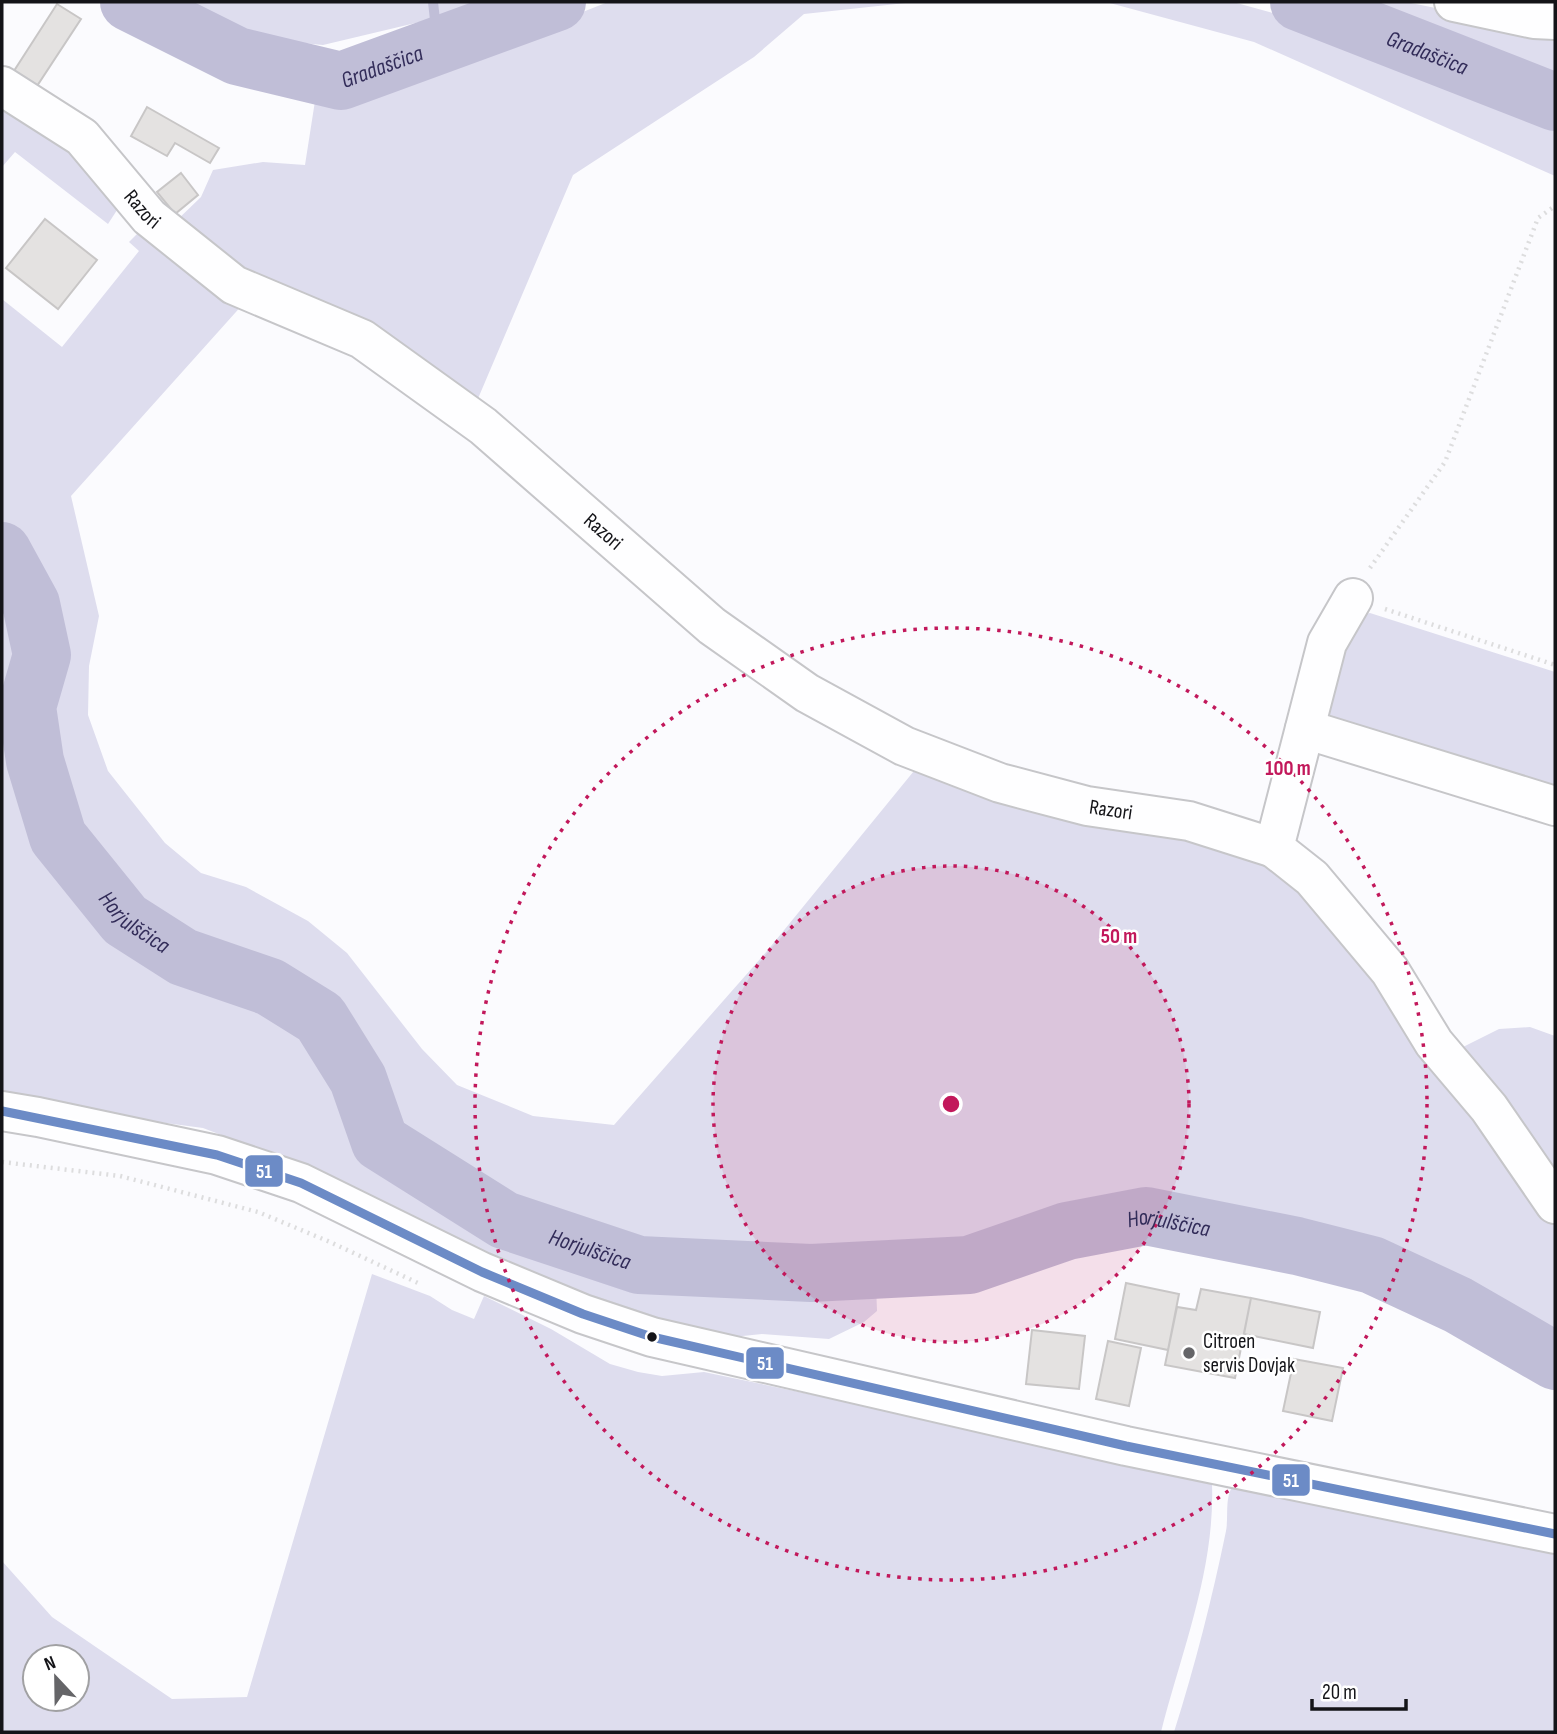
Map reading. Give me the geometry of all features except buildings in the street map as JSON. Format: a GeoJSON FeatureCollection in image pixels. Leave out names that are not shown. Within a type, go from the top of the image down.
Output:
{"type":"FeatureCollection","features":[{"type":"Feature","properties":{"kind":"street"},"geometry":{"type":"LineString","coordinates":[[1454,2],[1534,19],[1555,20]]}},
{"type":"Feature","properties":{"kind":"street","name":"Razori"},"geometry":{"type":"LineString","coordinates":[[2,86],[82,137],[149,218],[234,285],[362,339],[483,426],[712,626],[807,693],[904,746],[1000,783],[1087,806],[1189,821],[1273,848],[1312,878],[1390,971],[1434,1043],[1489,1108],[1555,1204]]}},
{"type":"Feature","properties":{"kind":"street"},"geometry":{"type":"LineString","coordinates":[[1273,848],[1327,643],[1353,598]]}},
{"type":"Feature","properties":{"kind":"street"},"geometry":{"type":"LineString","coordinates":[[1305,729],[1555,806]]}},
{"type":"Feature","properties":{"kind":"street"},"geometry":{"type":"LineString","coordinates":[[2,1111],[217,1155],[302,1183],[482,1272],[583,1314],[652,1337],[1139,1449],[1555,1534]]}},
{"type":"Feature","properties":{"kind":"path"},"geometry":{"type":"LineString","coordinates":[[1555,206],[1538,218],[1445,462],[1368,570],[1353,598],[1555,664]]}},
{"type":"Feature","properties":{"kind":"path"},"geometry":{"type":"LineString","coordinates":[[2,1162],[120,1176],[258,1212],[419,1283]]}},
{"type":"Feature","properties":{"kind":"shaded area"},"geometry":{"type":"Polygon","coordinates":[[[191,2],[486,2],[466,11],[323,45],[250,38],[191,2]]]}},
{"type":"Feature","properties":{"kind":"shaded area"},"geometry":{"type":"Polygon","coordinates":[[[608,2],[915,2],[804,14],[754,57],[573,175],[471,415],[173,224],[201,197],[213,170],[263,162],[305,165],[315,101],[344,106],[608,2]]]}},
{"type":"Feature","properties":{"kind":"shaded area"},"geometry":{"type":"Polygon","coordinates":[[[1106,2],[1233,2],[1284,16],[1555,129],[1555,176],[1254,42],[1106,2]]]}},
{"type":"Feature","properties":{"kind":"shaded area"},"geometry":{"type":"Polygon","coordinates":[[[1365,2],[1406,2],[1555,32],[1555,73],[1481,53],[1433,36],[1365,2]]]}},
{"type":"Feature","properties":{"kind":"shaded area"},"geometry":{"type":"Polygon","coordinates":[[[2,101],[84,160],[119,207],[108,224],[15,152],[2,167],[2,101]]]}},
{"type":"Feature","properties":{"kind":"shaded area"},"geometry":{"type":"Polygon","coordinates":[[[137,234],[147,237],[244,303],[71,496],[99,616],[89,666],[88,715],[108,771],[165,843],[201,873],[246,887],[308,921],[347,953],[422,1049],[457,1085],[533,1116],[614,1125],[767,951],[918,766],[1230,848],[1271,870],[1303,896],[1345,944],[1527,1179],[1555,1225],[1555,1379],[1509,1353],[1456,1316],[1393,1288],[1335,1267],[1166,1236],[1106,1236],[1009,1277],[963,1285],[876,1285],[877,1311],[864,1322],[829,1339],[762,1334],[723,1338],[654,1325],[535,1282],[282,1158],[203,1128],[2,1101],[2,299],[62,347],[139,251],[129,242],[137,234]]]}},
{"type":"Feature","properties":{"kind":"shaded area"},"geometry":{"type":"Polygon","coordinates":[[[1370,613],[1555,672],[1555,794],[1318,722],[1352,617],[1370,613]]]}},
{"type":"Feature","properties":{"kind":"shaded area"},"geometry":{"type":"Polygon","coordinates":[[[1530,1027],[1555,1036],[1555,1178],[1459,1049],[1499,1029],[1530,1027]]]}},
{"type":"Feature","properties":{"kind":"shaded area"},"geometry":{"type":"Polygon","coordinates":[[[372,1274],[430,1296],[452,1310],[474,1319],[484,1296],[551,1329],[610,1364],[638,1372],[662,1376],[704,1372],[1072,1449],[1212,1484],[1212,1516],[1203,1579],[1161,1732],[2,1732],[2,1561],[52,1617],[90,1643],[21,1643],[21,1713],[91,1713],[91,1644],[172,1699],[247,1697],[372,1274]]]}},
{"type":"Feature","properties":{"kind":"shaded area"},"geometry":{"type":"Polygon","coordinates":[[[1234,1484],[1555,1553],[1555,1732],[1174,1732],[1209,1607],[1226,1531],[1229,1495],[1234,1484]]]}},
{"type":"Feature","properties":{"kind":"waterway","name":"Gradaščica"},"geometry":{"type":"LineString","coordinates":[[129,2],[237,56],[341,81],[557,2]]}},
{"type":"Feature","properties":{"kind":"waterway"},"geometry":{"type":"LineString","coordinates":[[433,2],[438,47]]}},
{"type":"Feature","properties":{"kind":"waterway","name":"Gradaščica"},"geometry":{"type":"LineString","coordinates":[[1299,2],[1555,102]]}},
{"type":"Feature","properties":{"kind":"waterway","name":"Horjulščica"},"geometry":{"type":"LineString","coordinates":[[2,551],[31,604],[42,655],[27,707],[35,761],[58,837],[125,920],[183,957],[270,987],[320,1018],[358,1079],[380,1142],[504,1220],[639,1265],[811,1273],[969,1265],[1067,1231],[1146,1216],[1297,1246],[1372,1265],[1458,1305],[1555,1361]]}},
{"type":"Feature","properties":{"kind":"transit line","name":"51"},"geometry":{"type":"LineString","coordinates":[[2,1111],[217,1155],[301,1183],[482,1272],[583,1314],[652,1337],[1126,1446],[1555,1534]]}},
{"type":"Feature","properties":{"kind":"place","name":"Citroen servis Dovjak"},"geometry":{"type":"Point","coordinates":[1189,1353]}}]}
